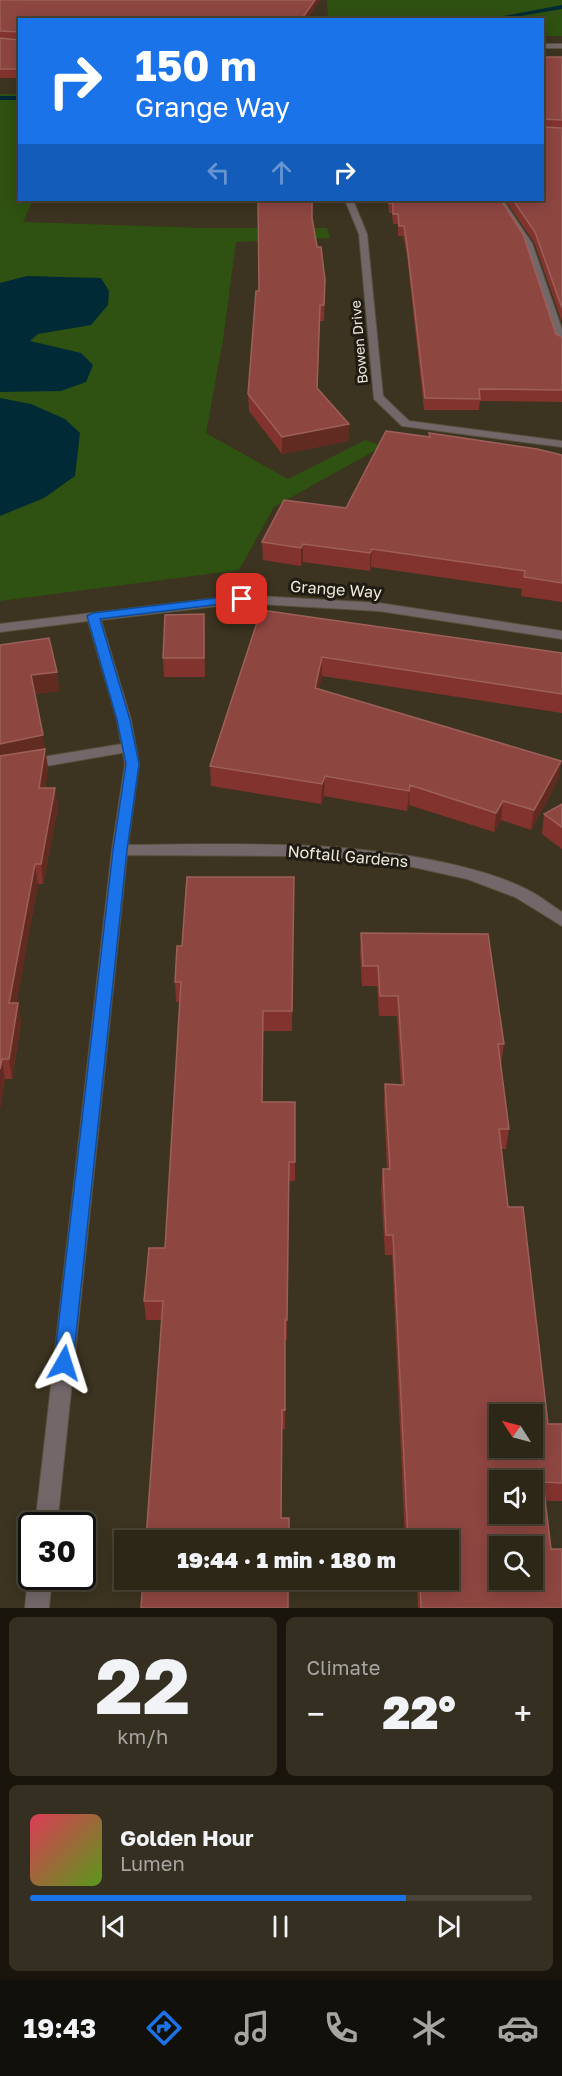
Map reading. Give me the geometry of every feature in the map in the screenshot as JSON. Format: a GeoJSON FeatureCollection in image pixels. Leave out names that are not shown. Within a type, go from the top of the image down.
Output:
{"type":"FeatureCollection","features":[{"type":"Feature","properties":{"kind":"street"},"geometry":{"type":"LineString","coordinates":[[544,46],[562,46]]}},
{"type":"Feature","properties":{"kind":"street","name":"Bowen Drive"},"geometry":{"type":"LineString","coordinates":[[349,201],[363,234],[378,397],[406,424],[562,444]]}},
{"type":"Feature","properties":{"kind":"street"},"geometry":{"type":"LineString","coordinates":[[500,201],[528,243],[562,344]]}},
{"type":"Feature","properties":{"kind":"street","name":"Grange Way"},"geometry":{"type":"LineString","coordinates":[[0,628],[242,599],[379,607],[562,635]]}},
{"type":"Feature","properties":{"kind":"street"},"geometry":{"type":"LineString","coordinates":[[48,1512],[120,850],[132,764],[123,720],[93,616]]}},
{"type":"Feature","properties":{"kind":"street"},"geometry":{"type":"LineString","coordinates":[[0,769],[129,748]]}},
{"type":"Feature","properties":{"kind":"street","name":"Noftall Gardens"},"geometry":{"type":"LineString","coordinates":[[120,850],[281,850],[397,859],[473,873],[516,889],[547,907],[562,920]]}},
{"type":"Feature","properties":{"kind":"street"},"geometry":{"type":"LineString","coordinates":[[37,1608],[39,1590]]}},
{"type":"Feature","properties":{"kind":"green space"},"geometry":{"type":"Polygon","coordinates":[[[327,0],[562,0],[562,36],[544,36],[544,18],[328,18],[327,0]]]}},
{"type":"Feature","properties":{"kind":"green space"},"geometry":{"type":"Polygon","coordinates":[[[0,94],[18,94],[18,201],[33,201],[23,222],[204,228],[327,228],[330,238],[236,242],[223,340],[206,433],[288,479],[365,440],[383,446],[274,507],[239,570],[0,601],[0,94]]]}},
{"type":"Feature","properties":{"kind":"water"},"geometry":{"type":"Polygon","coordinates":[[[27,276],[101,278],[109,291],[108,305],[91,325],[38,334],[30,341],[81,353],[93,365],[86,382],[61,391],[0,392],[0,283],[27,276]]]}},
{"type":"Feature","properties":{"kind":"water"},"geometry":{"type":"Polygon","coordinates":[[[0,398],[31,404],[65,419],[80,433],[75,476],[44,498],[0,516],[0,398]]]}},
{"type":"Feature","properties":{"kind":"building"},"geometry":{"type":"Polygon","coordinates":[[[0,0],[315,0],[302,18],[18,18],[18,32],[0,31],[0,0]]]}},
{"type":"Feature","properties":{"kind":"building"},"geometry":{"type":"Polygon","coordinates":[[[0,38],[18,40],[18,69],[0,69],[0,38]]]}},
{"type":"Feature","properties":{"kind":"building"},"geometry":{"type":"Polygon","coordinates":[[[544,57],[562,57],[562,120],[544,119],[544,57]]]}},
{"type":"Feature","properties":{"kind":"building"},"geometry":{"type":"Polygon","coordinates":[[[544,127],[562,128],[562,308],[535,232],[514,201],[544,201],[544,127]]]}},
{"type":"Feature","properties":{"kind":"building"},"geometry":{"type":"Polygon","coordinates":[[[258,201],[312,201],[312,218],[317,247],[321,247],[325,280],[324,305],[320,305],[317,388],[349,424],[282,437],[248,394],[256,291],[259,291],[258,201]]]}},
{"type":"Feature","properties":{"kind":"building"},"geometry":{"type":"Polygon","coordinates":[[[389,201],[502,201],[523,234],[556,334],[562,337],[562,390],[479,389],[480,399],[425,398],[404,226],[399,226],[398,214],[393,214],[393,203],[389,201]]]}},
{"type":"Feature","properties":{"kind":"building"},"geometry":{"type":"Polygon","coordinates":[[[386,431],[430,437],[429,433],[537,449],[562,455],[562,583],[524,577],[525,571],[372,549],[370,553],[303,544],[301,548],[262,542],[284,500],[346,508],[386,431]]]}},
{"type":"Feature","properties":{"kind":"building"},"geometry":{"type":"Polygon","coordinates":[[[261,610],[562,653],[562,694],[322,657],[315,688],[561,761],[534,810],[503,801],[496,813],[410,785],[409,791],[325,776],[322,784],[210,766],[261,610]]]}},
{"type":"Feature","properties":{"kind":"building"},"geometry":{"type":"Polygon","coordinates":[[[204,614],[204,658],[163,658],[165,615],[204,614]]]}},
{"type":"Feature","properties":{"kind":"building"},"geometry":{"type":"Polygon","coordinates":[[[49,638],[57,672],[31,675],[43,735],[0,744],[0,645],[49,638]]]}},
{"type":"Feature","properties":{"kind":"building"},"geometry":{"type":"Polygon","coordinates":[[[45,749],[39,788],[55,788],[41,864],[35,864],[9,1003],[18,1003],[9,1059],[2,1059],[0,1069],[0,756],[45,749]]]}},
{"type":"Feature","properties":{"kind":"building"},"geometry":{"type":"Polygon","coordinates":[[[562,804],[562,827],[544,814],[562,804]]]}},
{"type":"Feature","properties":{"kind":"building"},"geometry":{"type":"Polygon","coordinates":[[[187,877],[294,877],[292,1011],[263,1011],[262,1102],[295,1102],[295,1162],[289,1162],[285,1410],[282,1410],[281,1518],[289,1518],[289,1530],[147,1530],[163,1301],[144,1301],[149,1248],[165,1248],[181,982],[175,982],[177,946],[182,946],[187,877]]]}},
{"type":"Feature","properties":{"kind":"building"},"geometry":{"type":"Polygon","coordinates":[[[361,933],[488,934],[504,1044],[498,1044],[509,1129],[499,1129],[508,1207],[523,1207],[548,1424],[562,1424],[562,1483],[543,1482],[551,1549],[562,1549],[562,1608],[421,1608],[420,1590],[459,1590],[459,1530],[408,1530],[393,1235],[386,1235],[383,1169],[390,1169],[385,1084],[404,1085],[398,996],[380,996],[378,966],[363,966],[361,933]]]}},
{"type":"Feature","properties":{"kind":"building"},"geometry":{"type":"Polygon","coordinates":[[[142,1590],[288,1590],[288,1608],[141,1608],[142,1590]]]}},
{"type":"Feature","properties":{"kind":"waterway"},"geometry":{"type":"LineString","coordinates":[[496,18],[562,7]]}},
{"type":"Feature","properties":{"kind":"waterway"},"geometry":{"type":"LineString","coordinates":[[0,98],[18,98]]}},
{"type":"Feature","properties":{"kind":"route"},"geometry":{"type":"LineString","coordinates":[[64,1363],[120,850],[132,764],[123,720],[93,616],[242,599]]}}]}
